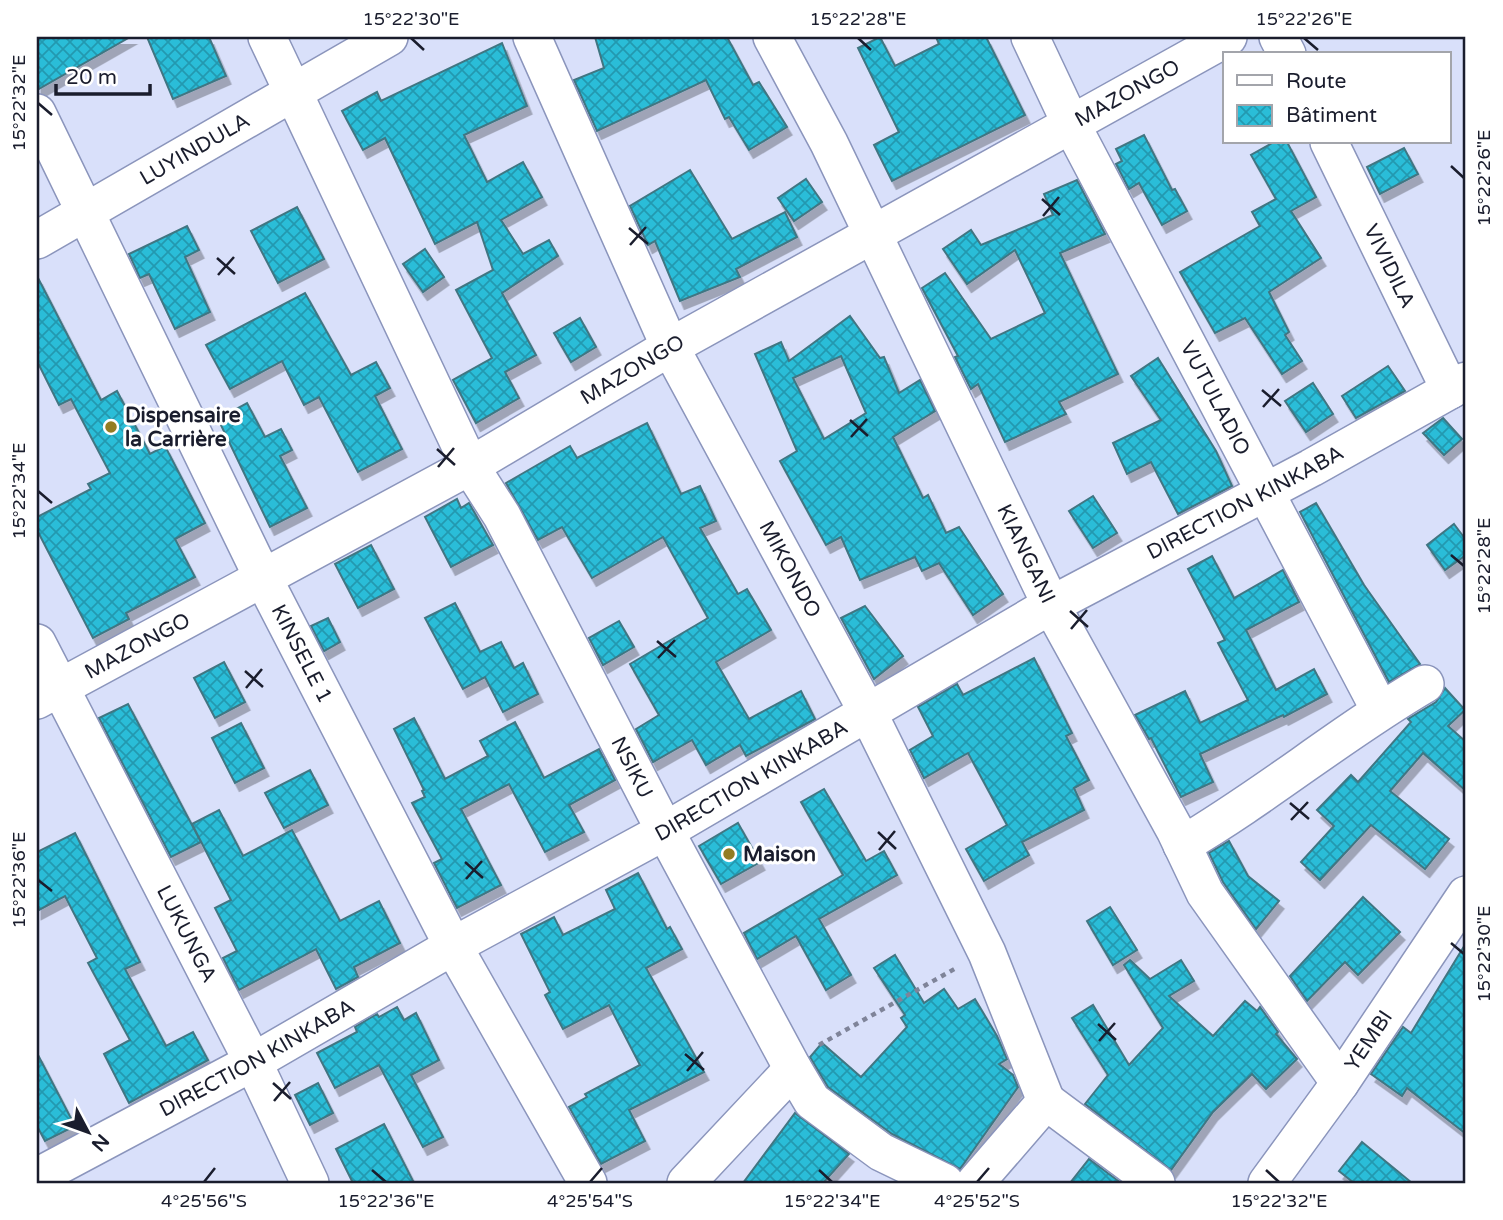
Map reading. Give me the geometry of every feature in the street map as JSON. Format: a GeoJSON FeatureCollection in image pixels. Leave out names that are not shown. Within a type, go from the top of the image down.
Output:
{"type":"FeatureCollection","features":[{"type":"Feature","properties":{"kind":"street","name":"NSIKU"},"geometry":{"type":"LineString","coordinates":[[267,37],[295,91],[470,466],[502,516],[665,831],[793,1069],[812,1101],[881,1152],[945,1183]]}},
{"type":"Feature","properties":{"kind":"street","name":"LUYINDULA"},"geometry":{"type":"LineString","coordinates":[[37,240],[389,37]]}},
{"type":"Feature","properties":{"kind":"street","name":"MIKONDO"},"geometry":{"type":"LineString","coordinates":[[532,37],[670,347],[867,710],[987,953],[1046,1101]]}},
{"type":"Feature","properties":{"kind":"street","name":"KIANGANI"},"geometry":{"type":"LineString","coordinates":[[772,37],[829,143],[1051,605],[1182,845],[1205,893],[1340,1083]]}},
{"type":"Feature","properties":{"kind":"street","name":"VUTULADIO"},"geometry":{"type":"LineString","coordinates":[[1030,37],[1071,124],[1380,710]]}},
{"type":"Feature","properties":{"kind":"street","name":"MAZONGO"},"geometry":{"type":"LineString","coordinates":[[48,694],[470,466],[670,347],[1228,37]]}},
{"type":"Feature","properties":{"kind":"street","name":"KINSELE 1"},"geometry":{"type":"LineString","coordinates":[[37,113],[263,578],[453,946],[588,1183]]}},
{"type":"Feature","properties":{"kind":"street","name":"VIVIDILA"},"geometry":{"type":"LineString","coordinates":[[1330,144],[1458,385]]}},
{"type":"Feature","properties":{"kind":"street","name":"DIRECTION KINKABA"},"geometry":{"type":"LineString","coordinates":[[40,1176],[253,1062],[453,946],[665,831],[867,710],[1051,605],[1264,493],[1458,385]]}},
{"type":"Feature","properties":{"kind":"street","name":"LUKUNGA"},"geometry":{"type":"LineString","coordinates":[[37,643],[48,694],[253,1062],[310,1183]]}},
{"type":"Feature","properties":{"kind":"street"},"geometry":{"type":"LineString","coordinates":[[1182,845],[1217,825],[1380,710],[1425,684]]}},
{"type":"Feature","properties":{"kind":"street","name":"YEMBI"},"geometry":{"type":"LineString","coordinates":[[1266,1183],[1340,1083],[1466,898]]}},
{"type":"Feature","properties":{"kind":"street"},"geometry":{"type":"LineString","coordinates":[[686,1183],[793,1069]]}},
{"type":"Feature","properties":{"kind":"street"},"geometry":{"type":"LineString","coordinates":[[975,1183],[1046,1101],[1156,1183]]}},
{"type":"Feature","properties":{"kind":"path"},"geometry":{"type":"LineString","coordinates":[[793,1069],[821,1042],[987,953]]}},
{"type":"Feature","properties":{"kind":"building"},"geometry":{"type":"Polygon","coordinates":[[[37,37],[130,37],[37,90],[37,37]]]}},
{"type":"Feature","properties":{"kind":"building"},"geometry":{"type":"Polygon","coordinates":[[[147,37],[209,37],[226,76],[173,99],[147,37]]]}},
{"type":"Feature","properties":{"kind":"building"},"geometry":{"type":"Polygon","coordinates":[[[595,37],[727,37],[753,85],[759,82],[787,127],[749,150],[729,117],[725,119],[706,80],[597,131],[574,80],[604,68],[595,37]]]}},
{"type":"Feature","properties":{"kind":"building"},"geometry":{"type":"Polygon","coordinates":[[[880,37],[895,66],[939,44],[936,37],[986,37],[1025,115],[892,181],[874,145],[899,132],[858,48],[880,37]]]}},
{"type":"Feature","properties":{"kind":"building"},"geometry":{"type":"Polygon","coordinates":[[[502,43],[527,106],[464,135],[487,182],[523,162],[542,197],[501,220],[523,254],[549,240],[558,256],[502,293],[536,355],[505,372],[519,398],[476,423],[453,380],[492,358],[456,290],[493,270],[477,222],[435,244],[385,138],[363,150],[342,111],[377,92],[381,101],[502,43]]]}},
{"type":"Feature","properties":{"kind":"building"},"geometry":{"type":"Polygon","coordinates":[[[1144,135],[1172,190],[1175,189],[1187,211],[1162,225],[1139,183],[1129,189],[1116,164],[1122,161],[1116,149],[1144,135]]]}},
{"type":"Feature","properties":{"kind":"building"},"geometry":{"type":"Polygon","coordinates":[[[1270,144],[1288,144],[1316,197],[1291,211],[1321,258],[1269,292],[1289,332],[1285,335],[1302,361],[1282,374],[1245,318],[1215,333],[1180,272],[1260,226],[1252,212],[1276,199],[1251,155],[1270,144]]]}},
{"type":"Feature","properties":{"kind":"building"},"geometry":{"type":"Polygon","coordinates":[[[1404,148],[1418,174],[1380,194],[1367,167],[1404,148]]]}},
{"type":"Feature","properties":{"kind":"building"},"geometry":{"type":"Polygon","coordinates":[[[690,170],[732,239],[785,212],[797,237],[736,269],[740,277],[680,301],[655,241],[648,245],[630,206],[690,170]]]}},
{"type":"Feature","properties":{"kind":"building"},"geometry":{"type":"Polygon","coordinates":[[[806,179],[822,202],[794,221],[778,198],[806,179]]]}},
{"type":"Feature","properties":{"kind":"building"},"geometry":{"type":"Polygon","coordinates":[[[1077,180],[1105,234],[1060,253],[1118,374],[1059,402],[1066,414],[1005,442],[978,384],[971,389],[955,357],[958,356],[922,288],[945,273],[991,339],[1045,313],[1015,250],[967,284],[943,249],[971,230],[981,245],[1053,215],[1044,194],[1077,180]]]}},
{"type":"Feature","properties":{"kind":"building"},"geometry":{"type":"Polygon","coordinates":[[[297,207],[324,259],[278,283],[251,231],[297,207]]]}},
{"type":"Feature","properties":{"kind":"building"},"geometry":{"type":"Polygon","coordinates":[[[187,226],[199,250],[185,257],[210,312],[175,329],[149,274],[140,278],[129,254],[187,226]]]}},
{"type":"Feature","properties":{"kind":"building"},"geometry":{"type":"Polygon","coordinates":[[[425,249],[444,277],[423,292],[403,264],[425,249]]]}},
{"type":"Feature","properties":{"kind":"building"},"geometry":{"type":"Polygon","coordinates":[[[37,276],[101,400],[117,391],[150,454],[165,446],[205,523],[175,539],[195,577],[126,613],[129,619],[93,638],[37,530],[37,517],[91,489],[88,484],[110,473],[71,399],[59,405],[37,361],[37,276]]]}},
{"type":"Feature","properties":{"kind":"building"},"geometry":{"type":"Polygon","coordinates":[[[305,293],[351,375],[376,362],[390,388],[375,396],[402,449],[358,472],[319,397],[304,405],[282,361],[230,389],[206,345],[305,293]]]}},
{"type":"Feature","properties":{"kind":"building"},"geometry":{"type":"Polygon","coordinates":[[[850,316],[880,358],[884,357],[899,393],[920,380],[935,411],[893,437],[923,498],[928,495],[946,533],[959,527],[1003,594],[973,615],[939,563],[922,571],[915,557],[860,580],[841,537],[826,545],[780,461],[797,451],[755,354],[781,342],[789,361],[850,316]],[[841,356],[793,378],[824,439],[866,413],[841,356]]]}},
{"type":"Feature","properties":{"kind":"building"},"geometry":{"type":"Polygon","coordinates":[[[580,318],[596,347],[571,362],[554,333],[580,318]]]}},
{"type":"Feature","properties":{"kind":"building"},"geometry":{"type":"Polygon","coordinates":[[[1158,358],[1216,451],[1232,486],[1178,514],[1151,462],[1127,474],[1113,443],[1161,420],[1131,376],[1158,358]]]}},
{"type":"Feature","properties":{"kind":"building"},"geometry":{"type":"Polygon","coordinates":[[[1388,366],[1405,391],[1356,418],[1342,396],[1388,366]]]}},
{"type":"Feature","properties":{"kind":"building"},"geometry":{"type":"Polygon","coordinates":[[[1313,383],[1333,414],[1306,432],[1285,401],[1313,383]]]}},
{"type":"Feature","properties":{"kind":"building"},"geometry":{"type":"Polygon","coordinates":[[[247,403],[265,437],[281,429],[292,450],[280,456],[307,508],[270,527],[218,419],[247,403]]]}},
{"type":"Feature","properties":{"kind":"building"},"geometry":{"type":"Polygon","coordinates":[[[1443,418],[1462,439],[1444,455],[1423,433],[1443,418]]]}},
{"type":"Feature","properties":{"kind":"building"},"geometry":{"type":"Polygon","coordinates":[[[647,423],[681,494],[700,486],[716,521],[700,528],[738,594],[747,589],[771,630],[716,662],[749,719],[801,691],[815,719],[746,756],[740,745],[706,765],[692,740],[653,762],[636,729],[659,715],[630,664],[708,618],[663,537],[592,578],[562,527],[538,540],[506,483],[570,446],[577,458],[647,423]]]}},
{"type":"Feature","properties":{"kind":"building"},"geometry":{"type":"Polygon","coordinates":[[[1093,496],[1117,533],[1093,548],[1069,511],[1093,496]]]}},
{"type":"Feature","properties":{"kind":"building"},"geometry":{"type":"Polygon","coordinates":[[[457,499],[461,508],[469,503],[493,545],[451,567],[425,517],[457,499]]]}},
{"type":"Feature","properties":{"kind":"building"},"geometry":{"type":"Polygon","coordinates":[[[1316,503],[1364,585],[1420,664],[1389,682],[1300,512],[1316,503]]]}},
{"type":"Feature","properties":{"kind":"building"},"geometry":{"type":"Polygon","coordinates":[[[1454,524],[1466,540],[1466,555],[1445,570],[1427,545],[1454,524]]]}},
{"type":"Feature","properties":{"kind":"building"},"geometry":{"type":"Polygon","coordinates":[[[371,545],[394,589],[358,608],[335,564],[371,545]]]}},
{"type":"Feature","properties":{"kind":"building"},"geometry":{"type":"Polygon","coordinates":[[[1212,556],[1234,598],[1283,570],[1299,602],[1246,630],[1276,690],[1314,669],[1327,694],[1284,717],[1283,715],[1200,754],[1213,782],[1181,797],[1151,738],[1149,739],[1135,715],[1185,691],[1200,723],[1248,700],[1218,643],[1225,640],[1188,569],[1212,556]]]}},
{"type":"Feature","properties":{"kind":"building"},"geometry":{"type":"Polygon","coordinates":[[[455,603],[480,652],[501,642],[514,668],[523,663],[538,694],[503,712],[485,677],[463,689],[425,618],[455,603]]]}},
{"type":"Feature","properties":{"kind":"building"},"geometry":{"type":"Polygon","coordinates":[[[865,606],[903,656],[874,679],[841,618],[865,606]]]}},
{"type":"Feature","properties":{"kind":"building"},"geometry":{"type":"Polygon","coordinates":[[[328,618],[340,642],[324,651],[311,626],[328,618]]]}},
{"type":"Feature","properties":{"kind":"building"},"geometry":{"type":"Polygon","coordinates":[[[619,621],[634,647],[603,665],[589,638],[619,621]]]}},
{"type":"Feature","properties":{"kind":"building"},"geometry":{"type":"Polygon","coordinates":[[[1034,658],[1072,733],[1066,736],[1089,780],[1074,788],[1084,810],[1022,842],[1029,855],[984,881],[966,849],[1007,825],[968,753],[924,778],[910,750],[933,736],[918,707],[957,684],[963,695],[1034,658]]]}},
{"type":"Feature","properties":{"kind":"building"},"geometry":{"type":"Polygon","coordinates":[[[224,662],[245,702],[215,718],[194,678],[224,662]]]}},
{"type":"Feature","properties":{"kind":"building"},"geometry":{"type":"Polygon","coordinates":[[[1445,688],[1465,710],[1448,726],[1466,742],[1466,791],[1423,753],[1390,791],[1449,839],[1425,869],[1371,825],[1320,880],[1301,862],[1334,826],[1317,810],[1351,775],[1358,782],[1411,722],[1408,719],[1436,702],[1445,688]]]}},
{"type":"Feature","properties":{"kind":"building"},"geometry":{"type":"Polygon","coordinates":[[[128,704],[201,842],[171,857],[99,718],[128,704]]]}},
{"type":"Feature","properties":{"kind":"building"},"geometry":{"type":"Polygon","coordinates":[[[414,718],[445,779],[488,756],[480,741],[515,722],[544,778],[599,749],[615,780],[569,805],[584,832],[545,852],[509,784],[461,809],[501,885],[457,908],[434,863],[442,859],[412,803],[425,797],[422,791],[424,790],[394,729],[414,718]]]}},
{"type":"Feature","properties":{"kind":"building"},"geometry":{"type":"Polygon","coordinates":[[[241,723],[264,768],[235,783],[212,738],[241,723]]]}},
{"type":"Feature","properties":{"kind":"building"},"geometry":{"type":"Polygon","coordinates":[[[310,770],[328,805],[284,828],[265,793],[310,770]]]}},
{"type":"Feature","properties":{"kind":"building"},"geometry":{"type":"Polygon","coordinates":[[[824,789],[866,861],[884,851],[897,875],[819,919],[851,975],[826,990],[796,936],[757,959],[744,933],[843,875],[801,802],[824,789]]]}},
{"type":"Feature","properties":{"kind":"building"},"geometry":{"type":"Polygon","coordinates":[[[219,810],[243,856],[292,830],[340,921],[379,901],[400,943],[354,967],[358,977],[336,989],[316,949],[239,990],[223,958],[237,951],[215,908],[231,900],[192,824],[219,810]]]}},
{"type":"Feature","properties":{"kind":"building","name":"Maison"},"geometry":{"type":"Polygon","coordinates":[[[738,823],[760,862],[721,884],[699,846],[738,823]]]}},
{"type":"Feature","properties":{"kind":"building"},"geometry":{"type":"Polygon","coordinates":[[[75,833],[140,962],[125,969],[166,1046],[193,1032],[208,1060],[129,1103],[104,1054],[130,1040],[88,963],[97,958],[65,896],[37,911],[37,852],[75,833]]]}},
{"type":"Feature","properties":{"kind":"building"},"geometry":{"type":"Polygon","coordinates":[[[1229,841],[1248,876],[1279,901],[1256,929],[1223,882],[1209,853],[1229,841]]]}},
{"type":"Feature","properties":{"kind":"building"},"geometry":{"type":"Polygon","coordinates":[[[638,873],[667,929],[670,927],[682,949],[646,968],[704,1072],[629,1110],[645,1141],[601,1164],[569,1107],[587,1097],[585,1094],[640,1065],[609,1005],[563,1029],[545,995],[550,992],[521,934],[554,917],[563,935],[615,909],[606,890],[638,873]]]}},
{"type":"Feature","properties":{"kind":"building"},"geometry":{"type":"Polygon","coordinates":[[[1363,897],[1400,932],[1358,975],[1345,962],[1307,1001],[1290,976],[1363,897]]]}},
{"type":"Feature","properties":{"kind":"building"},"geometry":{"type":"Polygon","coordinates":[[[1110,907],[1137,950],[1113,965],[1087,921],[1110,907]]]}},
{"type":"Feature","properties":{"kind":"building"},"geometry":{"type":"Polygon","coordinates":[[[1466,943],[1466,1134],[1407,1088],[1402,1096],[1371,1074],[1403,1027],[1411,1033],[1466,943]]]}},
{"type":"Feature","properties":{"kind":"building"},"geometry":{"type":"Polygon","coordinates":[[[895,955],[924,1003],[944,989],[958,1009],[975,999],[1007,1059],[999,1064],[1013,1075],[1018,1087],[960,1169],[892,1134],[828,1087],[810,1057],[822,1043],[861,1077],[907,1027],[901,1018],[905,1015],[874,968],[895,955]]]}},
{"type":"Feature","properties":{"kind":"building"},"geometry":{"type":"Polygon","coordinates":[[[1130,960],[1150,979],[1181,960],[1194,981],[1169,996],[1213,1036],[1245,1001],[1257,1011],[1260,1007],[1278,1032],[1276,1034],[1297,1059],[1266,1089],[1252,1074],[1213,1112],[1171,1170],[1085,1104],[1108,1075],[1072,1018],[1093,1005],[1129,1065],[1163,1028],[1124,965],[1130,960]]]}},
{"type":"Feature","properties":{"kind":"building"},"geometry":{"type":"Polygon","coordinates":[[[397,1007],[404,1020],[416,1013],[439,1060],[411,1075],[443,1137],[423,1147],[379,1065],[335,1088],[317,1053],[357,1032],[355,1027],[377,1014],[379,1017],[397,1007]]]}},
{"type":"Feature","properties":{"kind":"building"},"geometry":{"type":"Polygon","coordinates":[[[37,1053],[75,1126],[45,1141],[37,1126],[37,1053]]]}},
{"type":"Feature","properties":{"kind":"building"},"geometry":{"type":"Polygon","coordinates":[[[318,1083],[333,1113],[310,1125],[295,1095],[318,1083]]]}},
{"type":"Feature","properties":{"kind":"building"},"geometry":{"type":"Polygon","coordinates":[[[795,1113],[849,1154],[823,1183],[743,1183],[795,1113]]]}},
{"type":"Feature","properties":{"kind":"building"},"geometry":{"type":"Polygon","coordinates":[[[384,1124],[414,1183],[353,1183],[336,1149],[384,1124]]]}},
{"type":"Feature","properties":{"kind":"building"},"geometry":{"type":"Polygon","coordinates":[[[1362,1142],[1412,1183],[1354,1183],[1339,1171],[1362,1142]]]}},
{"type":"Feature","properties":{"kind":"building"},"geometry":{"type":"Polygon","coordinates":[[[1089,1159],[1121,1183],[1070,1183],[1089,1159]]]}},
{"type":"Feature","properties":{"kind":"place","name":"Dispensaire la Carrière"},"geometry":{"type":"Point","coordinates":[111,427]}},
{"type":"Feature","properties":{"kind":"place","name":"Maison"},"geometry":{"type":"Point","coordinates":[729,854]}}]}
